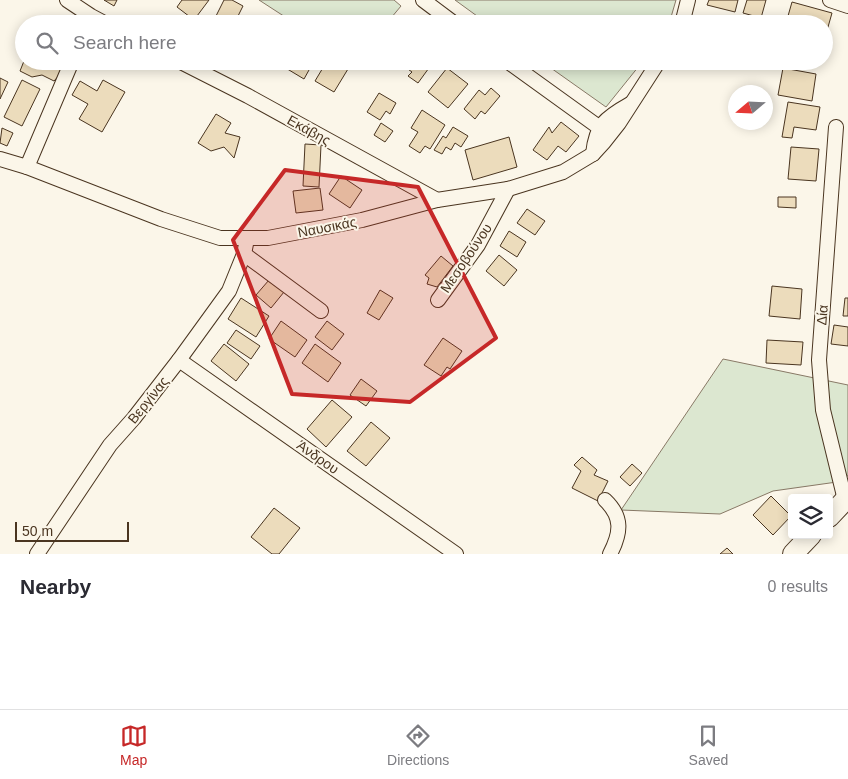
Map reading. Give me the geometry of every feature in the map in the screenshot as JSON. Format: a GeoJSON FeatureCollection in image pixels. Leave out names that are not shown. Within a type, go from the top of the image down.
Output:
{"type":"FeatureCollection","features":[{"type":"Feature","properties":{"kind":"main road"},"geometry":{"type":"LineString","coordinates":[[833,513],[846,499]]}},
{"type":"Feature","properties":{"kind":"main road"},"geometry":{"type":"LineString","coordinates":[[793,554],[807,539]]}},
{"type":"Feature","properties":{"kind":"street"},"geometry":{"type":"LineString","coordinates":[[67,0],[84,15]]}},
{"type":"Feature","properties":{"kind":"street"},"geometry":{"type":"LineString","coordinates":[[423,0],[443,15]]}},
{"type":"Feature","properties":{"kind":"street"},"geometry":{"type":"LineString","coordinates":[[684,15],[688,0]]}},
{"type":"Feature","properties":{"kind":"street"},"geometry":{"type":"LineString","coordinates":[[830,0],[848,6]]}},
{"type":"Feature","properties":{"kind":"street"},"geometry":{"type":"LineString","coordinates":[[27,167],[68,70]]}},
{"type":"Feature","properties":{"kind":"street","name":"Εκάβης"},"geometry":{"type":"LineString","coordinates":[[197,70],[248,96],[437,200]]}},
{"type":"Feature","properties":{"kind":"street"},"geometry":{"type":"LineString","coordinates":[[519,70],[600,128]]}},
{"type":"Feature","properties":{"kind":"street","name":"Ναυσικάς"},"geometry":{"type":"LineString","coordinates":[[0,159],[27,167],[220,238],[268,238],[362,220],[437,200],[508,189],[563,172],[593,154],[604,142],[633,103],[653,70]]}},
{"type":"Feature","properties":{"kind":"street"},"geometry":{"type":"LineString","coordinates":[[593,154],[595,135],[600,128],[612,115],[633,103]]}},
{"type":"Feature","properties":{"kind":"street","name":"Δία"},"geometry":{"type":"LineString","coordinates":[[836,127],[819,360],[823,410],[846,499]]}},
{"type":"Feature","properties":{"kind":"street","name":"Μεσοβούνου"},"geometry":{"type":"LineString","coordinates":[[438,300],[478,245],[508,189]]}},
{"type":"Feature","properties":{"kind":"street","name":"Βεργίνας"},"geometry":{"type":"LineString","coordinates":[[37,554],[110,445],[180,360],[229,291],[244,254],[247,239]]}},
{"type":"Feature","properties":{"kind":"street"},"geometry":{"type":"LineString","coordinates":[[244,254],[321,311]]}},
{"type":"Feature","properties":{"kind":"street","name":"Άνδρου"},"geometry":{"type":"LineString","coordinates":[[180,360],[456,554]]}},
{"type":"Feature","properties":{"kind":"street"},"geometry":{"type":"LineString","coordinates":[[605,500],[612,506],[618,519],[618,531],[610,554]]}},
{"type":"Feature","properties":{"kind":"highlighted area"},"geometry":{"type":"Polygon","coordinates":[[[285,170],[418,187],[496,338],[410,402],[292,394],[233,240],[285,170]]]}},
{"type":"Feature","properties":{"kind":"green space"},"geometry":{"type":"Polygon","coordinates":[[[259,0],[394,0],[401,6],[394,15],[282,15],[259,0]]]}},
{"type":"Feature","properties":{"kind":"green space"},"geometry":{"type":"Polygon","coordinates":[[[455,0],[676,0],[672,15],[476,15],[455,0]]]}},
{"type":"Feature","properties":{"kind":"green space"},"geometry":{"type":"Polygon","coordinates":[[[554,70],[636,70],[606,107],[554,70]]]}},
{"type":"Feature","properties":{"kind":"green space"},"geometry":{"type":"Polygon","coordinates":[[[723,359],[848,385],[848,475],[844,481],[773,491],[720,514],[621,510],[723,359]]]}},
{"type":"Feature","properties":{"kind":"building"},"geometry":{"type":"Polygon","coordinates":[[[104,0],[117,0],[114,6],[104,0]]]}},
{"type":"Feature","properties":{"kind":"building"},"geometry":{"type":"Polygon","coordinates":[[[182,0],[209,0],[198,15],[187,15],[177,7],[182,0]]]}},
{"type":"Feature","properties":{"kind":"building"},"geometry":{"type":"Polygon","coordinates":[[[224,0],[232,0],[243,6],[238,15],[216,15],[224,0]]]}},
{"type":"Feature","properties":{"kind":"building"},"geometry":{"type":"Polygon","coordinates":[[[709,0],[738,0],[735,12],[707,5],[709,0]]]}},
{"type":"Feature","properties":{"kind":"building"},"geometry":{"type":"Polygon","coordinates":[[[747,0],[766,0],[762,15],[743,13],[747,0]]]}},
{"type":"Feature","properties":{"kind":"building"},"geometry":{"type":"Polygon","coordinates":[[[792,2],[832,13],[831,15],[788,15],[792,2]]]}},
{"type":"Feature","properties":{"kind":"building"},"geometry":{"type":"Polygon","coordinates":[[[64,70],[54,81],[42,75],[32,77],[20,71],[64,70]]]}},
{"type":"Feature","properties":{"kind":"building"},"geometry":{"type":"Polygon","coordinates":[[[289,70],[309,70],[304,79],[289,70]]]}},
{"type":"Feature","properties":{"kind":"building"},"geometry":{"type":"Polygon","coordinates":[[[322,70],[347,70],[334,92],[315,81],[322,70]]]}},
{"type":"Feature","properties":{"kind":"building"},"geometry":{"type":"Polygon","coordinates":[[[409,70],[427,70],[418,83],[408,76],[412,72],[409,70]]]}},
{"type":"Feature","properties":{"kind":"building"},"geometry":{"type":"Polygon","coordinates":[[[445,70],[450,70],[468,84],[448,108],[428,92],[445,70]]]}},
{"type":"Feature","properties":{"kind":"building"},"geometry":{"type":"Polygon","coordinates":[[[783,70],[816,74],[812,101],[778,95],[783,70]]]}},
{"type":"Feature","properties":{"kind":"building"},"geometry":{"type":"Polygon","coordinates":[[[0,78],[8,82],[0,99],[0,78]]]}},
{"type":"Feature","properties":{"kind":"building"},"geometry":{"type":"Polygon","coordinates":[[[22,80],[40,89],[22,126],[4,117],[22,80]]]}},
{"type":"Feature","properties":{"kind":"building"},"geometry":{"type":"Polygon","coordinates":[[[103,80],[125,92],[102,132],[79,119],[88,104],[72,95],[80,81],[97,91],[103,80]]]}},
{"type":"Feature","properties":{"kind":"building"},"geometry":{"type":"Polygon","coordinates":[[[491,88],[500,96],[485,114],[481,111],[475,119],[464,109],[479,90],[485,95],[491,88]]]}},
{"type":"Feature","properties":{"kind":"building"},"geometry":{"type":"Polygon","coordinates":[[[379,93],[396,103],[390,114],[386,111],[380,120],[367,112],[379,93]]]}},
{"type":"Feature","properties":{"kind":"building"},"geometry":{"type":"Polygon","coordinates":[[[788,102],[820,107],[816,130],[794,127],[792,138],[782,137],[788,102]]]}},
{"type":"Feature","properties":{"kind":"building"},"geometry":{"type":"Polygon","coordinates":[[[422,110],[445,125],[430,149],[425,146],[420,153],[409,146],[418,132],[411,128],[422,110]]]}},
{"type":"Feature","properties":{"kind":"building"},"geometry":{"type":"Polygon","coordinates":[[[216,114],[231,123],[225,133],[240,137],[234,158],[224,147],[211,151],[198,143],[216,114]]]}},
{"type":"Feature","properties":{"kind":"building"},"geometry":{"type":"Polygon","coordinates":[[[561,122],[579,136],[566,152],[558,146],[547,160],[533,150],[549,127],[552,133],[561,122]]]}},
{"type":"Feature","properties":{"kind":"building"},"geometry":{"type":"Polygon","coordinates":[[[381,123],[393,131],[385,142],[374,135],[381,123]]]}},
{"type":"Feature","properties":{"kind":"building"},"geometry":{"type":"Polygon","coordinates":[[[453,127],[468,136],[461,147],[455,143],[451,150],[446,147],[442,154],[434,150],[443,136],[446,138],[453,127]]]}},
{"type":"Feature","properties":{"kind":"building"},"geometry":{"type":"Polygon","coordinates":[[[2,128],[13,133],[7,146],[0,143],[2,128]]]}},
{"type":"Feature","properties":{"kind":"building"},"geometry":{"type":"Polygon","coordinates":[[[509,137],[517,167],[473,180],[465,150],[509,137]]]}},
{"type":"Feature","properties":{"kind":"building"},"geometry":{"type":"Polygon","coordinates":[[[305,144],[321,145],[319,187],[303,186],[305,144]]]}},
{"type":"Feature","properties":{"kind":"building"},"geometry":{"type":"Polygon","coordinates":[[[791,147],[819,149],[816,181],[788,179],[791,147]]]}},
{"type":"Feature","properties":{"kind":"building"},"geometry":{"type":"Polygon","coordinates":[[[341,176],[362,190],[350,208],[329,194],[341,176]]]}},
{"type":"Feature","properties":{"kind":"building"},"geometry":{"type":"Polygon","coordinates":[[[320,188],[323,210],[296,213],[293,191],[320,188]]]}},
{"type":"Feature","properties":{"kind":"building"},"geometry":{"type":"Polygon","coordinates":[[[778,197],[796,197],[796,208],[778,207],[778,197]]]}},
{"type":"Feature","properties":{"kind":"building"},"geometry":{"type":"Polygon","coordinates":[[[527,209],[545,221],[535,235],[517,223],[527,209]]]}},
{"type":"Feature","properties":{"kind":"building"},"geometry":{"type":"Polygon","coordinates":[[[509,231],[526,242],[517,257],[500,246],[509,231]]]}},
{"type":"Feature","properties":{"kind":"building"},"geometry":{"type":"Polygon","coordinates":[[[499,255],[517,270],[504,286],[486,271],[499,255]]]}},
{"type":"Feature","properties":{"kind":"building"},"geometry":{"type":"Polygon","coordinates":[[[441,256],[453,266],[437,287],[427,284],[429,278],[425,275],[441,256]]]}},
{"type":"Feature","properties":{"kind":"building"},"geometry":{"type":"Polygon","coordinates":[[[269,280],[284,292],[271,308],[256,295],[269,280]]]}},
{"type":"Feature","properties":{"kind":"building"},"geometry":{"type":"Polygon","coordinates":[[[772,286],[802,289],[800,319],[769,316],[772,286]]]}},
{"type":"Feature","properties":{"kind":"building"},"geometry":{"type":"Polygon","coordinates":[[[380,290],[393,298],[379,320],[367,313],[380,290]]]}},
{"type":"Feature","properties":{"kind":"building"},"geometry":{"type":"Polygon","coordinates":[[[241,298],[269,316],[256,337],[228,319],[241,298]]]}},
{"type":"Feature","properties":{"kind":"building"},"geometry":{"type":"Polygon","coordinates":[[[845,298],[848,298],[848,316],[843,316],[845,298]]]}},
{"type":"Feature","properties":{"kind":"building"},"geometry":{"type":"Polygon","coordinates":[[[281,321],[307,340],[295,357],[269,339],[281,321]]]}},
{"type":"Feature","properties":{"kind":"building"},"geometry":{"type":"Polygon","coordinates":[[[327,321],[344,334],[332,350],[315,337],[327,321]]]}},
{"type":"Feature","properties":{"kind":"building"},"geometry":{"type":"Polygon","coordinates":[[[834,325],[848,327],[848,346],[831,344],[834,325]]]}},
{"type":"Feature","properties":{"kind":"building"},"geometry":{"type":"Polygon","coordinates":[[[236,330],[260,346],[251,359],[227,343],[236,330]]]}},
{"type":"Feature","properties":{"kind":"building"},"geometry":{"type":"Polygon","coordinates":[[[443,338],[462,351],[450,369],[447,367],[441,376],[424,365],[443,338]]]}},
{"type":"Feature","properties":{"kind":"building"},"geometry":{"type":"Polygon","coordinates":[[[767,340],[803,342],[801,365],[766,363],[767,340]]]}},
{"type":"Feature","properties":{"kind":"building"},"geometry":{"type":"Polygon","coordinates":[[[224,344],[249,364],[236,381],[211,361],[224,344]]]}},
{"type":"Feature","properties":{"kind":"building"},"geometry":{"type":"Polygon","coordinates":[[[315,344],[341,363],[328,382],[302,363],[315,344]]]}},
{"type":"Feature","properties":{"kind":"building"},"geometry":{"type":"Polygon","coordinates":[[[361,379],[377,391],[366,406],[350,395],[361,379]]]}},
{"type":"Feature","properties":{"kind":"building"},"geometry":{"type":"Polygon","coordinates":[[[332,400],[352,417],[326,447],[307,429],[332,400]]]}},
{"type":"Feature","properties":{"kind":"building"},"geometry":{"type":"Polygon","coordinates":[[[371,422],[390,438],[366,466],[347,451],[371,422]]]}},
{"type":"Feature","properties":{"kind":"building"},"geometry":{"type":"Polygon","coordinates":[[[582,457],[597,470],[594,475],[608,481],[598,501],[572,488],[581,471],[574,465],[582,457]]]}},
{"type":"Feature","properties":{"kind":"building"},"geometry":{"type":"Polygon","coordinates":[[[632,464],[642,473],[630,486],[620,477],[632,464]]]}},
{"type":"Feature","properties":{"kind":"building"},"geometry":{"type":"Polygon","coordinates":[[[771,496],[788,513],[788,519],[773,535],[753,515],[771,496]]]}},
{"type":"Feature","properties":{"kind":"building"},"geometry":{"type":"Polygon","coordinates":[[[274,508],[300,528],[279,554],[272,554],[251,537],[274,508]]]}},
{"type":"Feature","properties":{"kind":"building"},"geometry":{"type":"Polygon","coordinates":[[[727,548],[733,554],[720,554],[727,548]]]}}]}
